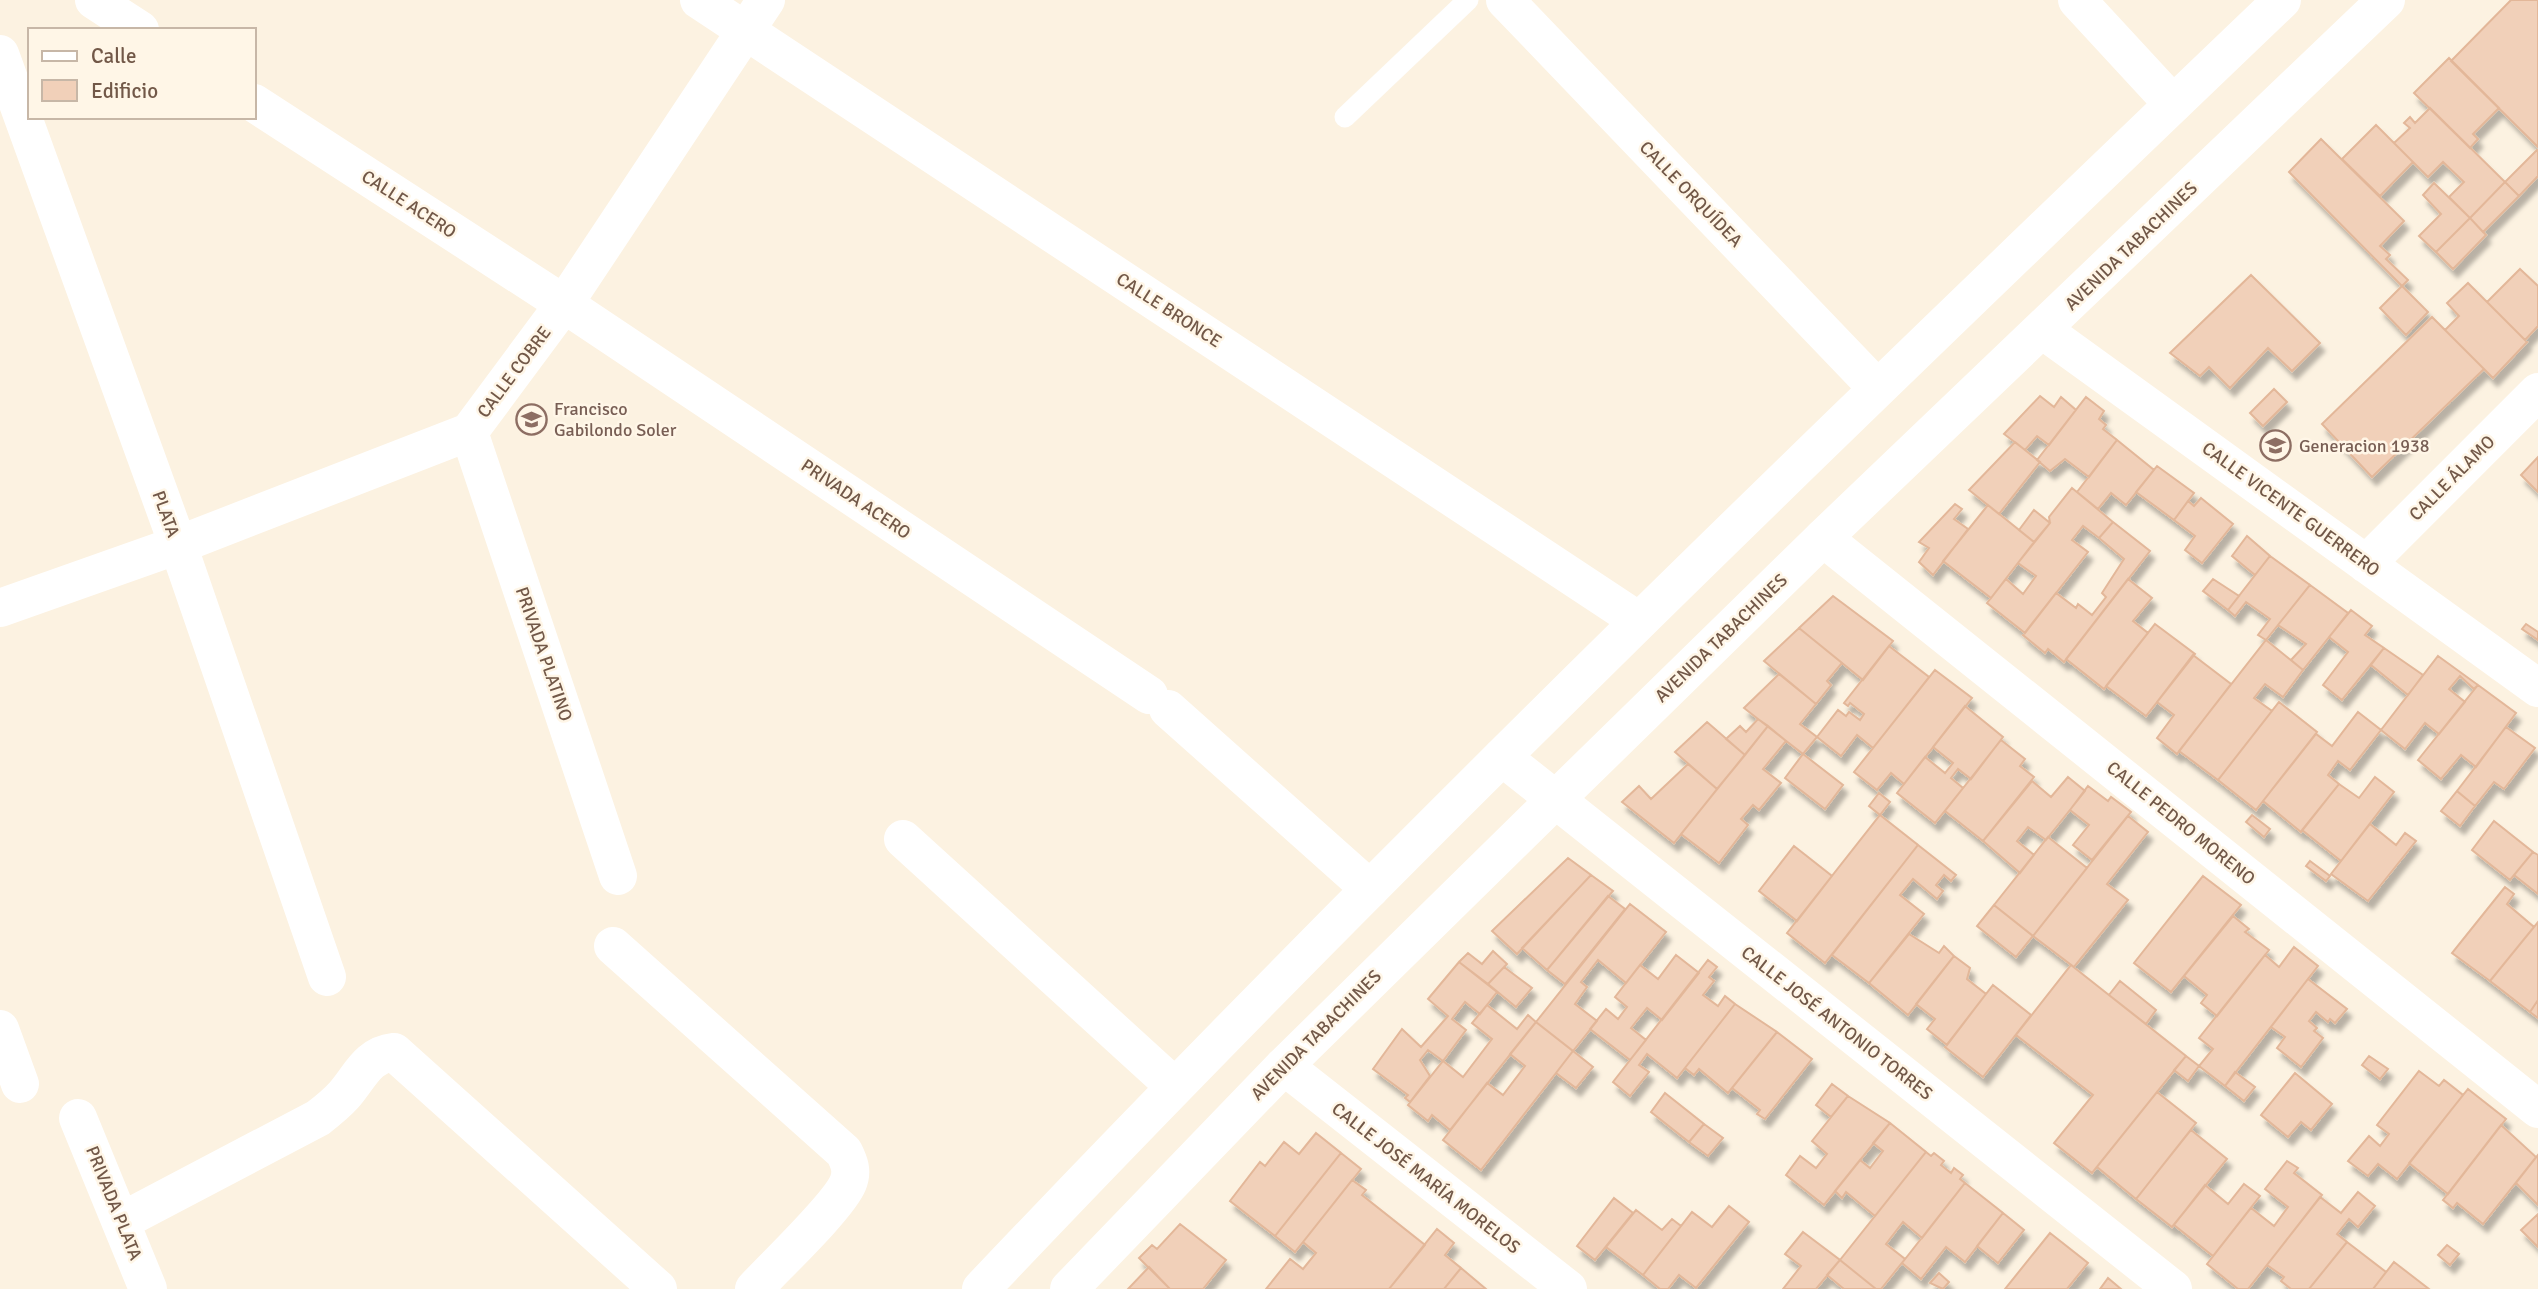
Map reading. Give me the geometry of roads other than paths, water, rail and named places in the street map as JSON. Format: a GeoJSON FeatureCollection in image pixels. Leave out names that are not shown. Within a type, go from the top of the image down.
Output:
{"type":"FeatureCollection","features":[{"type":"Feature","properties":{"kind":"street"},"geometry":{"type":"LineString","coordinates":[[94,0],[137,28]]}},
{"type":"Feature","properties":{"kind":"street","name":"CALLE BRONCE"},"geometry":{"type":"LineString","coordinates":[[699,0],[756,15],[1639,621]]}},
{"type":"Feature","properties":{"kind":"street","name":"CALLE ORQUÍDEA"},"geometry":{"type":"LineString","coordinates":[[1505,0],[1877,388]]}},
{"type":"Feature","properties":{"kind":"street"},"geometry":{"type":"LineString","coordinates":[[2077,0],[2173,104]]}},
{"type":"Feature","properties":{"kind":"street"},"geometry":{"type":"LineString","coordinates":[[981,1289],[1174,1086],[1639,621],[1877,388],[2282,0]]}},
{"type":"Feature","properties":{"kind":"street","name":"AVENIDA TABACHINES"},"geometry":{"type":"LineString","coordinates":[[1069,1289],[1284,1066],[1555,800],[1823,538],[2043,331],[2386,0]]}},
{"type":"Feature","properties":{"kind":"street","name":"CALLE COBRE"},"geometry":{"type":"LineString","coordinates":[[0,607],[178,545],[469,432],[564,304],[756,15]]}},
{"type":"Feature","properties":{"kind":"street","name":"PLATA"},"geometry":{"type":"LineString","coordinates":[[0,54],[178,545],[327,977]]}},
{"type":"Feature","properties":{"kind":"street","name":"CALLE ACERO"},"geometry":{"type":"LineString","coordinates":[[256,104],[564,304]]}},
{"type":"Feature","properties":{"kind":"street","name":"PRIVADA ACERO"},"geometry":{"type":"LineString","coordinates":[[564,304],[1158,702],[1370,889]]}},
{"type":"Feature","properties":{"kind":"street","name":"CALLE VICENTE GUERRERO"},"geometry":{"type":"LineString","coordinates":[[2043,331],[2538,688]]}},
{"type":"Feature","properties":{"kind":"street","name":"CALLE ÁLAMO"},"geometry":{"type":"LineString","coordinates":[[2366,564],[2538,392]]}},
{"type":"Feature","properties":{"kind":"street","name":"PRIVADA PLATINO"},"geometry":{"type":"LineString","coordinates":[[469,432],[618,876]]}},
{"type":"Feature","properties":{"kind":"street","name":"CALLE PEDRO MORENO"},"geometry":{"type":"LineString","coordinates":[[1823,538],[2538,1109]]}},
{"type":"Feature","properties":{"kind":"street","name":"CALLE JOSÉ ANTONIO TORRES"},"geometry":{"type":"LineString","coordinates":[[1502,757],[2173,1289]]}},
{"type":"Feature","properties":{"kind":"street"},"geometry":{"type":"LineString","coordinates":[[903,839],[1174,1086]]}},
{"type":"Feature","properties":{"kind":"street"},"geometry":{"type":"LineString","coordinates":[[613,946],[844,1152],[849,1163],[851,1173],[841,1195],[754,1289]]}},
{"type":"Feature","properties":{"kind":"street"},"geometry":{"type":"LineString","coordinates":[[0,1029],[20,1084]]}},
{"type":"Feature","properties":{"kind":"street"},"geometry":{"type":"LineString","coordinates":[[122,1221],[318,1118],[345,1094],[371,1060],[381,1054],[394,1052],[658,1289]]}},
{"type":"Feature","properties":{"kind":"street","name":"CALLE JOSÉ MARÍA MORELOS"},"geometry":{"type":"LineString","coordinates":[[1284,1066],[1568,1289]]}},
{"type":"Feature","properties":{"kind":"street","name":"PRIVADA PLATA"},"geometry":{"type":"LineString","coordinates":[[78,1118],[148,1289]]}},
{"type":"Feature","properties":{"kind":"lane"},"geometry":{"type":"LineString","coordinates":[[1345,117],[1468,0]]}},
{"type":"Feature","properties":{"kind":"place","name":"Francisco Gabilondo Soler"},"geometry":{"type":"Point","coordinates":[531,419]}},
{"type":"Feature","properties":{"kind":"place","name":"Generacion 1938"},"geometry":{"type":"Point","coordinates":[2276,446]}}]}
